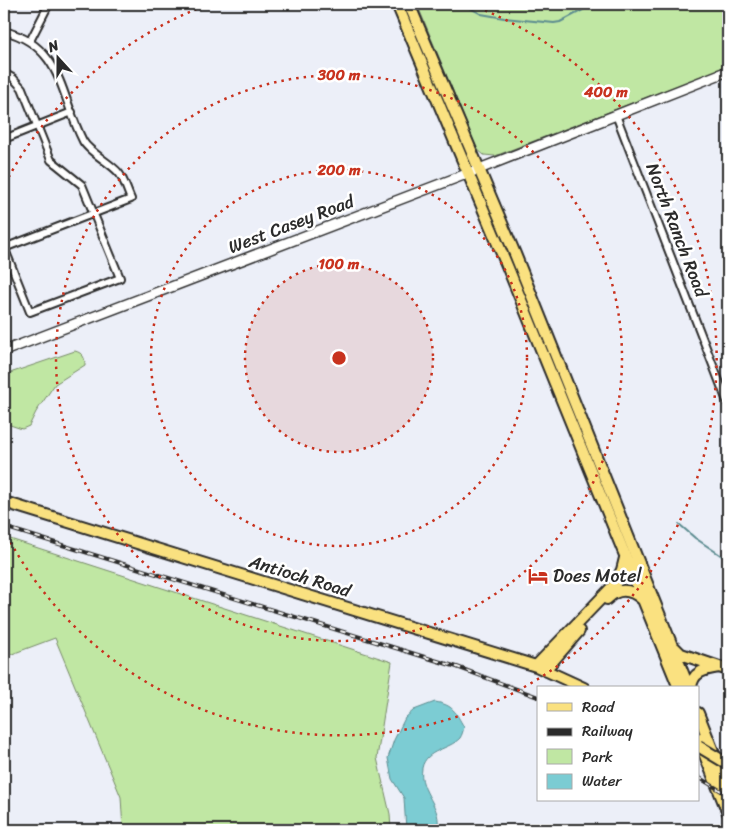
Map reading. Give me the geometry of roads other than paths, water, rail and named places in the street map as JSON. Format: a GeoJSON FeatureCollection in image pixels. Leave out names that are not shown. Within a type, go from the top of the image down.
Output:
{"type":"FeatureCollection","features":[{"type":"Feature","properties":{"kind":"main road"},"geometry":{"type":"LineString","coordinates":[[397,4],[678,686]]}},
{"type":"Feature","properties":{"kind":"main road"},"geometry":{"type":"LineString","coordinates":[[409,4],[516,254],[689,686]]}},
{"type":"Feature","properties":{"kind":"main road","name":"West Casey Road"},"geometry":{"type":"LineString","coordinates":[[4,351],[479,169],[728,71]]}},
{"type":"Feature","properties":{"kind":"main road","name":"Antioch Road"},"geometry":{"type":"LineString","coordinates":[[4,502],[540,668],[580,686]]}},
{"type":"Feature","properties":{"kind":"main road"},"geometry":{"type":"LineString","coordinates":[[540,668],[615,584],[622,570],[625,558]]}},
{"type":"Feature","properties":{"kind":"main road"},"geometry":{"type":"LineString","coordinates":[[540,668],[616,592],[625,590],[636,593],[643,600]]}},
{"type":"Feature","properties":{"kind":"main road"},"geometry":{"type":"LineString","coordinates":[[672,645],[681,654],[724,668]]}},
{"type":"Feature","properties":{"kind":"main road"},"geometry":{"type":"LineString","coordinates":[[691,686],[700,672],[708,668],[724,668]]}},
{"type":"Feature","properties":{"kind":"main road"},"geometry":{"type":"LineString","coordinates":[[700,718],[728,789]]}},
{"type":"Feature","properties":{"kind":"main road"},"geometry":{"type":"LineString","coordinates":[[700,743],[728,813]]}},
{"type":"Feature","properties":{"kind":"main road"},"geometry":{"type":"LineString","coordinates":[[700,747],[728,764]]}},
{"type":"Feature","properties":{"kind":"street"},"geometry":{"type":"LineString","coordinates":[[30,41],[49,4]]}},
{"type":"Feature","properties":{"kind":"street"},"geometry":{"type":"LineString","coordinates":[[4,31],[30,41],[54,68],[84,143],[120,173],[131,199],[93,214],[4,248],[30,312],[120,278],[93,214],[82,185],[56,164],[48,154],[22,88],[13,78],[4,73]]}},
{"type":"Feature","properties":{"kind":"street"},"geometry":{"type":"LineString","coordinates":[[4,139],[72,112]]}},
{"type":"Feature","properties":{"kind":"street","name":"North Ranch Road"},"geometry":{"type":"LineString","coordinates":[[616,115],[728,404]]}},
{"type":"Feature","properties":{"kind":"water"},"geometry":{"type":"Polygon","coordinates":[[[435,702],[450,707],[464,727],[460,738],[433,753],[424,762],[422,768],[424,785],[437,814],[437,830],[406,830],[404,798],[392,779],[388,758],[394,740],[405,718],[414,710],[435,702]]]}},
{"type":"Feature","properties":{"kind":"waterway"},"geometry":{"type":"LineString","coordinates":[[463,4],[481,14],[554,23],[560,22],[594,4]]}},
{"type":"Feature","properties":{"kind":"waterway"},"geometry":{"type":"LineString","coordinates":[[679,524],[695,538],[728,560]]}},
{"type":"Feature","properties":{"kind":"railway"},"geometry":{"type":"LineString","coordinates":[[4,527],[457,667],[537,697]]}},
{"type":"Feature","properties":{"kind":"railway"},"geometry":{"type":"LineString","coordinates":[[700,778],[728,795]]}},
{"type":"Feature","properties":{"kind":"place","name":"Does Motel"},"geometry":{"type":"Point","coordinates":[538,576]}}]}
